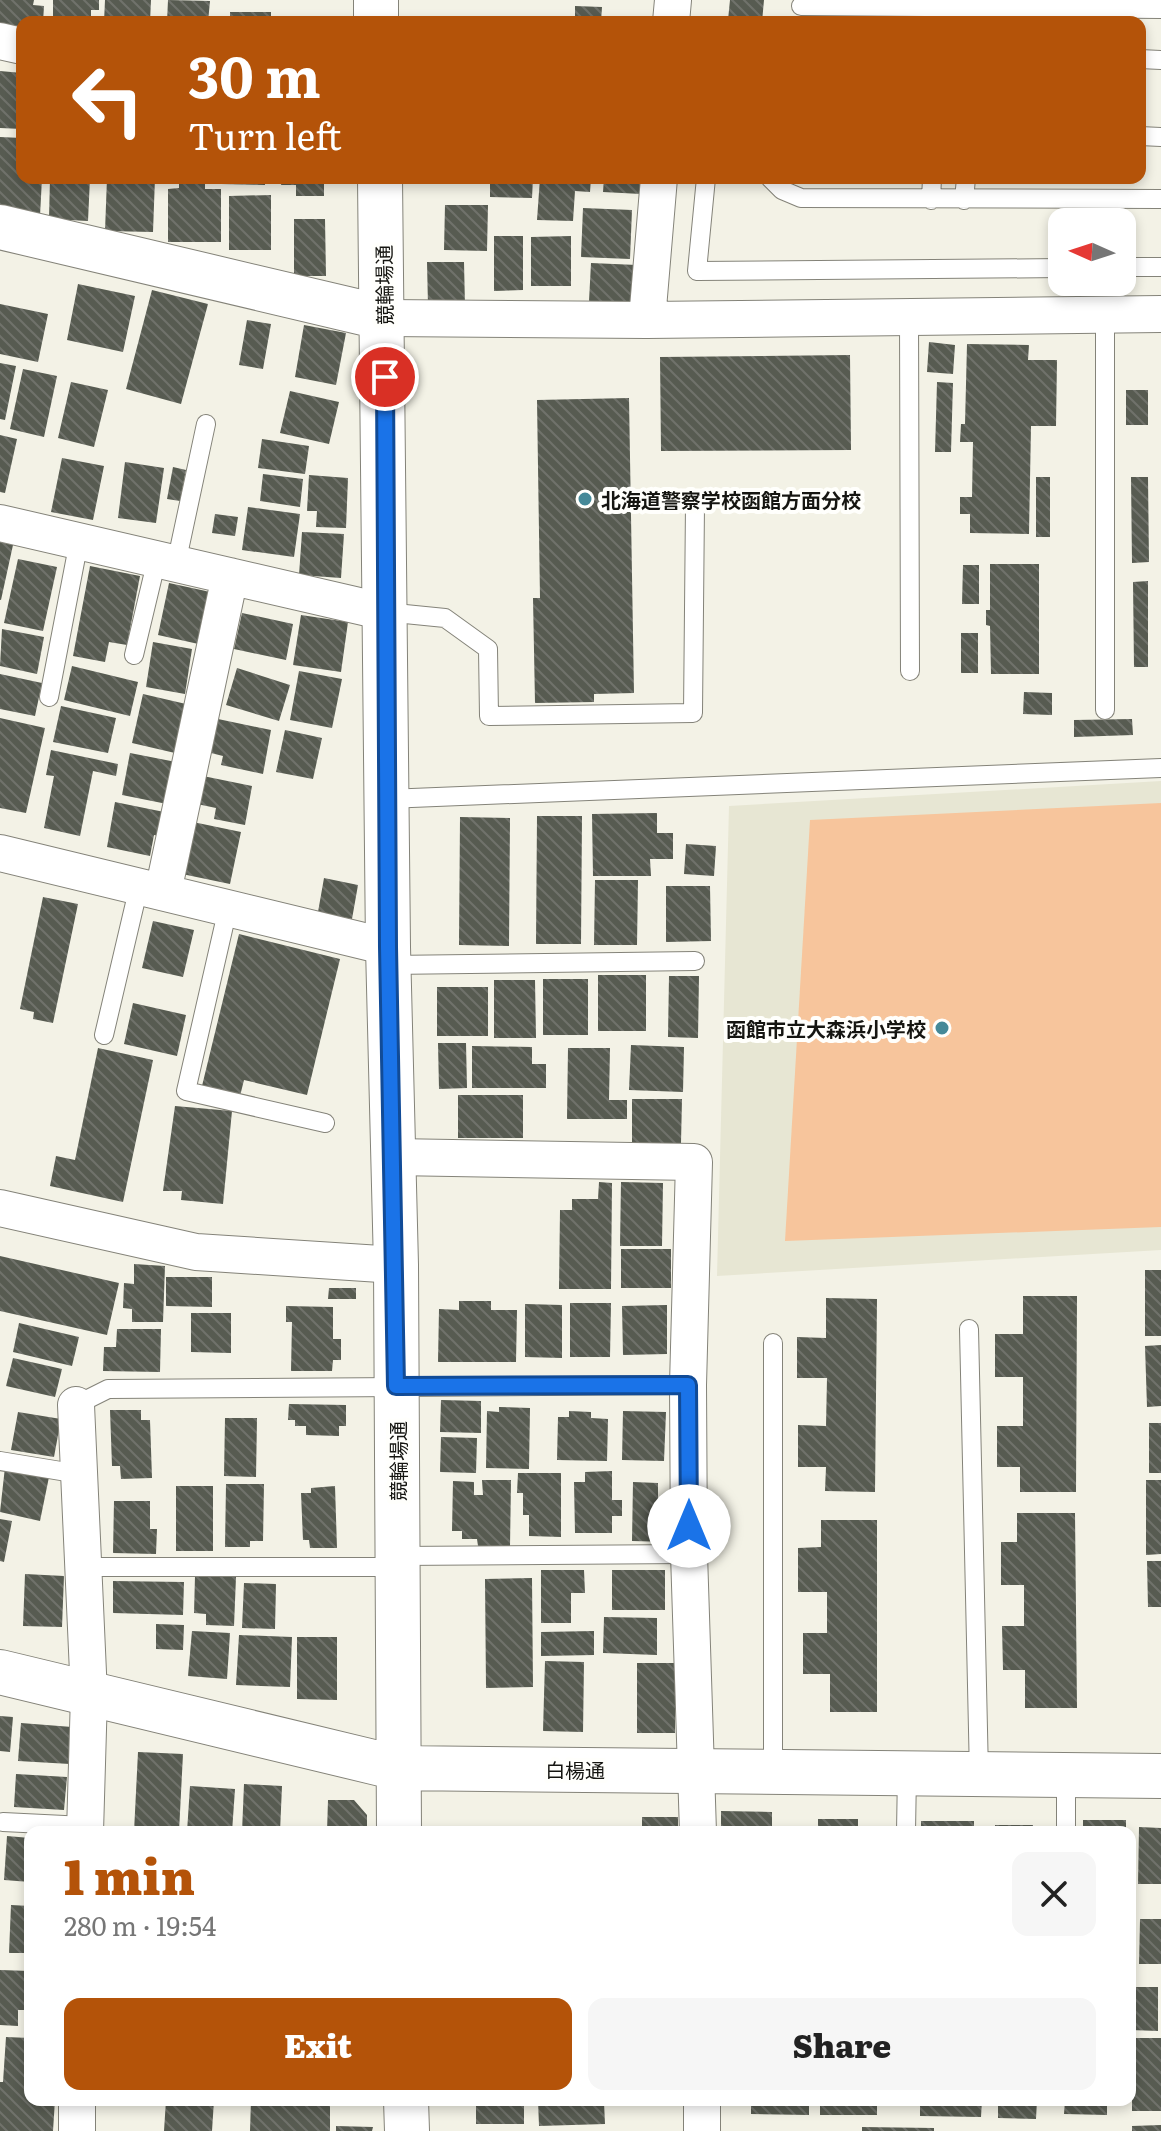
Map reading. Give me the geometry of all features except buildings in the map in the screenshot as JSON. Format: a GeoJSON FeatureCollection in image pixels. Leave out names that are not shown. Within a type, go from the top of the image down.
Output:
{"type":"FeatureCollection","features":[{"type":"Feature","properties":{"kind":"street","name":"競輪場通"},"geometry":{"type":"LineString","coordinates":[[380,184],[385,318],[388,956],[396,1265],[399,1826]]}},
{"type":"Feature","properties":{"kind":"street"},"geometry":{"type":"LineString","coordinates":[[647,320],[658,184]]}},
{"type":"Feature","properties":{"kind":"street"},"geometry":{"type":"LineString","coordinates":[[0,227],[385,318],[647,320],[1161,314]]}},
{"type":"Feature","properties":{"kind":"street"},"geometry":{"type":"LineString","coordinates":[[0,523],[385,612]]}},
{"type":"Feature","properties":{"kind":"street"},"geometry":{"type":"LineString","coordinates":[[151,889],[230,576]]}},
{"type":"Feature","properties":{"kind":"street"},"geometry":{"type":"LineString","coordinates":[[0,853],[228,908],[388,956]]}},
{"type":"Feature","properties":{"kind":"street"},"geometry":{"type":"LineString","coordinates":[[394,1157],[694,1162],[688,1385],[689,1554],[698,1826]]}},
{"type":"Feature","properties":{"kind":"street"},"geometry":{"type":"LineString","coordinates":[[0,1208],[196,1252],[396,1265]]}},
{"type":"Feature","properties":{"kind":"street"},"geometry":{"type":"LineString","coordinates":[[76,1405],[89,1695],[85,1826]]}},
{"type":"Feature","properties":{"kind":"street","name":"白楊通"},"geometry":{"type":"LineString","coordinates":[[0,1672],[398,1768],[1161,1776]]}},
{"type":"Feature","properties":{"kind":"street"},"geometry":{"type":"LineString","coordinates":[[77,2106],[77,2131]]}},
{"type":"Feature","properties":{"kind":"street"},"geometry":{"type":"LineString","coordinates":[[406,2106],[407,2131]]}},
{"type":"Feature","properties":{"kind":"street"},"geometry":{"type":"LineString","coordinates":[[702,2106],[702,2131]]}},
{"type":"Feature","properties":{"kind":"lane"},"geometry":{"type":"LineString","coordinates":[[799,9],[824,14],[845,3],[871,9],[1154,6]]}},
{"type":"Feature","properties":{"kind":"lane"},"geometry":{"type":"LineString","coordinates":[[705,184],[697,271],[1048,268]]}},
{"type":"Feature","properties":{"kind":"lane"},"geometry":{"type":"LineString","coordinates":[[776,184],[801,198],[1161,199]]}},
{"type":"Feature","properties":{"kind":"lane"},"geometry":{"type":"LineString","coordinates":[[931,200],[932,184]]}},
{"type":"Feature","properties":{"kind":"lane"},"geometry":{"type":"LineString","coordinates":[[964,200],[965,184]]}},
{"type":"Feature","properties":{"kind":"lane"},"geometry":{"type":"LineString","coordinates":[[1136,267],[1161,267]]}},
{"type":"Feature","properties":{"kind":"lane"},"geometry":{"type":"LineString","coordinates":[[1105,314],[1105,710]]}},
{"type":"Feature","properties":{"kind":"lane"},"geometry":{"type":"LineString","coordinates":[[909,317],[910,671]]}},
{"type":"Feature","properties":{"kind":"lane"},"geometry":{"type":"LineString","coordinates":[[134,655],[167,562],[206,424]]}},
{"type":"Feature","properties":{"kind":"lane"},"geometry":{"type":"LineString","coordinates":[[385,612],[445,618],[488,649],[489,716],[693,713],[695,505]]}},
{"type":"Feature","properties":{"kind":"lane"},"geometry":{"type":"LineString","coordinates":[[49,697],[79,541]]}},
{"type":"Feature","properties":{"kind":"lane"},"geometry":{"type":"LineString","coordinates":[[387,799],[1161,768]]}},
{"type":"Feature","properties":{"kind":"lane"},"geometry":{"type":"LineString","coordinates":[[104,1035],[151,889]]}},
{"type":"Feature","properties":{"kind":"lane"},"geometry":{"type":"LineString","coordinates":[[228,908],[186,1091],[325,1123]]}},
{"type":"Feature","properties":{"kind":"lane"},"geometry":{"type":"LineString","coordinates":[[388,956],[695,961]]}},
{"type":"Feature","properties":{"kind":"lane"},"geometry":{"type":"LineString","coordinates":[[969,1329],[979,1774]]}},
{"type":"Feature","properties":{"kind":"lane"},"geometry":{"type":"LineString","coordinates":[[773,1343],[773,1771]]}},
{"type":"Feature","properties":{"kind":"lane"},"geometry":{"type":"LineString","coordinates":[[76,1405],[108,1389],[688,1385]]}},
{"type":"Feature","properties":{"kind":"lane"},"geometry":{"type":"LineString","coordinates":[[0,1461],[79,1474]]}},
{"type":"Feature","properties":{"kind":"lane"},"geometry":{"type":"LineString","coordinates":[[83,1567],[689,1554]]}},
{"type":"Feature","properties":{"kind":"lane"},"geometry":{"type":"LineString","coordinates":[[906,1826],[907,1773]]}},
{"type":"Feature","properties":{"kind":"lane"},"geometry":{"type":"LineString","coordinates":[[1066,1775],[1066,1826]]}},
{"type":"Feature","properties":{"kind":"lane"},"geometry":{"type":"LineString","coordinates":[[3,1822],[50,1826]]}},
{"type":"Feature","properties":{"kind":"shaded area","name":"函館市立大森浜小学校"},"geometry":{"type":"Polygon","coordinates":[[[1161,781],[1161,1250],[717,1276],[729,806],[1161,781]]]}},
{"type":"Feature","properties":{"kind":"shaded area","name":"函館市立大森浜小学校"},"geometry":{"type":"Polygon","coordinates":[[[1161,803],[1161,1227],[785,1241],[810,820],[1161,803]]]}},
{"type":"Feature","properties":{"kind":"place","name":"北海道警察学校函館方面分校"},"geometry":{"type":"Point","coordinates":[585,499]}},
{"type":"Feature","properties":{"kind":"place","name":"函館市立大森浜小学校"},"geometry":{"type":"Point","coordinates":[942,1028]}},
{"type":"Feature","properties":{"kind":"route"},"geometry":{"type":"LineString","coordinates":[[385,377],[388,947],[396,1386],[688,1385],[689,1526]]}}]}
